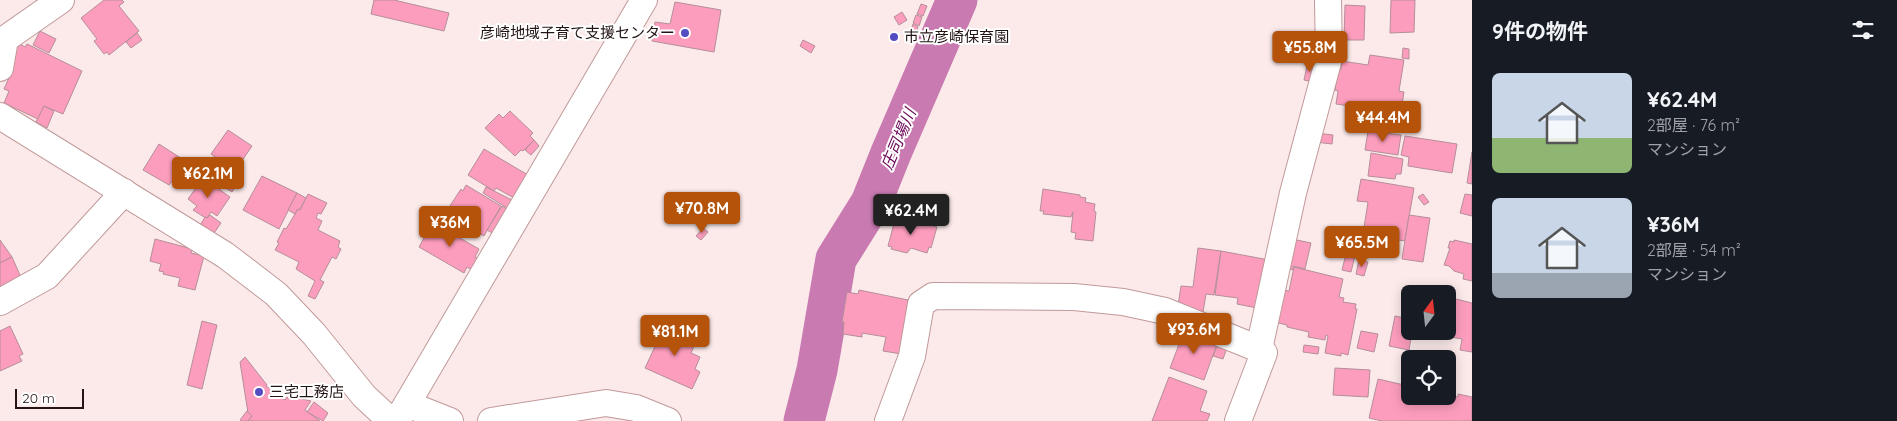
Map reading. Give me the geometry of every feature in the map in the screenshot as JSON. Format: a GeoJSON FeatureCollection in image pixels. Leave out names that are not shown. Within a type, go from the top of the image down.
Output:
{"type":"FeatureCollection","features":[{"type":"Feature","properties":{"kind":"street"},"geometry":{"type":"LineString","coordinates":[[0,68],[3,37],[61,0]]}},
{"type":"Feature","properties":{"kind":"street"},"geometry":{"type":"LineString","coordinates":[[397,415],[644,0]]}},
{"type":"Feature","properties":{"kind":"street"},"geometry":{"type":"LineString","coordinates":[[1259,349],[1293,193],[1329,58],[1328,0]]}},
{"type":"Feature","properties":{"kind":"street"},"geometry":{"type":"LineString","coordinates":[[0,116],[225,255],[276,294],[314,334],[364,396],[397,415],[450,421]]}},
{"type":"Feature","properties":{"kind":"street"},"geometry":{"type":"LineString","coordinates":[[0,302],[47,276],[124,192]]}},
{"type":"Feature","properties":{"kind":"street"},"geometry":{"type":"LineString","coordinates":[[888,421],[912,356],[921,304],[933,296],[1074,297],[1123,302],[1165,311],[1259,349],[1264,353],[1238,421]]}},
{"type":"Feature","properties":{"kind":"street"},"geometry":{"type":"LineString","coordinates":[[490,421],[606,403],[636,408],[668,421]]}},
{"type":"Feature","properties":{"kind":"building"},"geometry":{"type":"Polygon","coordinates":[[[104,0],[122,0],[124,2],[119,6],[139,31],[109,55],[107,52],[104,54],[94,41],[97,39],[81,18],[104,0]]]}},
{"type":"Feature","properties":{"kind":"building"},"geometry":{"type":"Polygon","coordinates":[[[374,0],[394,0],[449,13],[444,31],[371,14],[374,0]]]}},
{"type":"Feature","properties":{"kind":"building"},"geometry":{"type":"Polygon","coordinates":[[[1391,0],[1415,0],[1414,32],[1390,33],[1391,0]]]}},
{"type":"Feature","properties":{"kind":"building","name":"彦崎地域子育て支援センター"},"geometry":{"type":"Polygon","coordinates":[[[675,2],[721,10],[714,52],[652,41],[655,22],[670,24],[675,2]]]}},
{"type":"Feature","properties":{"kind":"building"},"geometry":{"type":"Polygon","coordinates":[[[921,4],[927,6],[923,16],[917,14],[921,4]]]}},
{"type":"Feature","properties":{"kind":"building"},"geometry":{"type":"Polygon","coordinates":[[[1345,5],[1365,6],[1364,40],[1344,40],[1345,5]]]}},
{"type":"Feature","properties":{"kind":"building"},"geometry":{"type":"Polygon","coordinates":[[[902,12],[907,20],[899,25],[894,17],[902,12]]]}},
{"type":"Feature","properties":{"kind":"building"},"geometry":{"type":"Polygon","coordinates":[[[916,15],[922,17],[919,26],[913,23],[916,15]]]}},
{"type":"Feature","properties":{"kind":"building"},"geometry":{"type":"Polygon","coordinates":[[[913,24],[918,27],[915,35],[910,33],[913,24]]]}},
{"type":"Feature","properties":{"kind":"building"},"geometry":{"type":"Polygon","coordinates":[[[40,31],[56,39],[49,53],[33,45],[40,31]]]}},
{"type":"Feature","properties":{"kind":"building"},"geometry":{"type":"Polygon","coordinates":[[[137,33],[142,40],[131,48],[126,42],[137,33]]]}},
{"type":"Feature","properties":{"kind":"building"},"geometry":{"type":"Polygon","coordinates":[[[803,40],[815,46],[811,53],[800,46],[803,40]]]}},
{"type":"Feature","properties":{"kind":"building"},"geometry":{"type":"Polygon","coordinates":[[[20,44],[25,47],[27,44],[82,71],[63,114],[44,106],[38,119],[4,103],[9,91],[4,89],[9,78],[5,77],[13,52],[20,44]]]}},
{"type":"Feature","properties":{"kind":"building"},"geometry":{"type":"Polygon","coordinates":[[[1403,48],[1409,49],[1409,59],[1402,58],[1403,48]]]}},
{"type":"Feature","properties":{"kind":"building"},"geometry":{"type":"Polygon","coordinates":[[[1370,55],[1404,60],[1399,91],[1404,92],[1400,118],[1391,116],[1390,123],[1376,121],[1377,114],[1349,110],[1349,106],[1336,104],[1338,91],[1335,90],[1338,69],[1341,70],[1342,61],[1368,65],[1370,55]]]}},
{"type":"Feature","properties":{"kind":"building"},"geometry":{"type":"Polygon","coordinates":[[[1310,63],[1316,65],[1313,82],[1304,80],[1307,66],[1309,67],[1310,63]]]}},
{"type":"Feature","properties":{"kind":"building"},"geometry":{"type":"Polygon","coordinates":[[[44,106],[54,111],[47,128],[36,122],[44,106]]]}},
{"type":"Feature","properties":{"kind":"building"},"geometry":{"type":"Polygon","coordinates":[[[510,111],[533,133],[530,136],[534,140],[515,156],[485,128],[499,114],[503,118],[510,111]]]}},
{"type":"Feature","properties":{"kind":"building"},"geometry":{"type":"Polygon","coordinates":[[[228,130],[252,146],[235,171],[211,154],[228,130]]]}},
{"type":"Feature","properties":{"kind":"building"},"geometry":{"type":"Polygon","coordinates":[[[1368,131],[1401,135],[1398,155],[1365,150],[1368,131]]]}},
{"type":"Feature","properties":{"kind":"building"},"geometry":{"type":"Polygon","coordinates":[[[1316,133],[1333,135],[1332,144],[1315,142],[1316,133]]]}},
{"type":"Feature","properties":{"kind":"building"},"geometry":{"type":"Polygon","coordinates":[[[1405,136],[1457,144],[1452,173],[1408,166],[1409,157],[1401,155],[1405,136]]]}},
{"type":"Feature","properties":{"kind":"building"},"geometry":{"type":"Polygon","coordinates":[[[534,140],[539,146],[531,155],[525,150],[534,140]]]}},
{"type":"Feature","properties":{"kind":"building"},"geometry":{"type":"Polygon","coordinates":[[[159,144],[187,162],[169,185],[143,170],[159,144]]]}},
{"type":"Feature","properties":{"kind":"building"},"geometry":{"type":"Polygon","coordinates":[[[484,149],[528,175],[514,198],[496,188],[494,191],[468,175],[484,149]]]}},
{"type":"Feature","properties":{"kind":"building"},"geometry":{"type":"Polygon","coordinates":[[[1472,152],[1472,184],[1467,183],[1472,152]]]}},
{"type":"Feature","properties":{"kind":"building"},"geometry":{"type":"Polygon","coordinates":[[[1371,153],[1403,159],[1401,174],[1396,174],[1395,179],[1368,176],[1371,153]]]}},
{"type":"Feature","properties":{"kind":"building"},"geometry":{"type":"Polygon","coordinates":[[[209,166],[237,184],[232,192],[204,174],[209,166]]]}},
{"type":"Feature","properties":{"kind":"building"},"geometry":{"type":"Polygon","coordinates":[[[262,176],[297,193],[279,229],[243,210],[262,176]]]}},
{"type":"Feature","properties":{"kind":"building"},"geometry":{"type":"Polygon","coordinates":[[[203,178],[230,197],[217,216],[211,212],[207,218],[204,217],[193,210],[197,206],[188,199],[203,178]]]}},
{"type":"Feature","properties":{"kind":"building"},"geometry":{"type":"Polygon","coordinates":[[[1361,179],[1414,188],[1405,241],[1363,234],[1368,202],[1357,201],[1361,179]]]}},
{"type":"Feature","properties":{"kind":"building"},"geometry":{"type":"Polygon","coordinates":[[[466,185],[501,206],[484,236],[466,225],[469,221],[448,209],[461,189],[463,191],[466,185]]]}},
{"type":"Feature","properties":{"kind":"building"},"geometry":{"type":"Polygon","coordinates":[[[486,187],[512,200],[507,208],[483,193],[486,187]]]}},
{"type":"Feature","properties":{"kind":"building"},"geometry":{"type":"Polygon","coordinates":[[[1043,189],[1080,195],[1080,197],[1086,198],[1085,202],[1095,204],[1093,241],[1075,239],[1076,233],[1071,232],[1073,212],[1071,217],[1043,214],[1044,211],[1040,211],[1043,189]]]}},
{"type":"Feature","properties":{"kind":"building"},"geometry":{"type":"Polygon","coordinates":[[[297,193],[306,198],[300,210],[298,209],[295,214],[288,210],[297,193]]]}},
{"type":"Feature","properties":{"kind":"building"},"geometry":{"type":"Polygon","coordinates":[[[308,194],[327,203],[321,214],[318,213],[316,218],[322,221],[318,230],[340,241],[338,247],[341,249],[336,259],[332,257],[320,280],[324,282],[315,299],[308,296],[315,281],[296,269],[299,262],[275,250],[284,228],[286,229],[298,209],[300,210],[308,194]]]}},
{"type":"Feature","properties":{"kind":"building"},"geometry":{"type":"Polygon","coordinates":[[[1423,194],[1429,202],[1424,205],[1418,197],[1423,194]]]}},
{"type":"Feature","properties":{"kind":"building"},"geometry":{"type":"Polygon","coordinates":[[[1465,194],[1472,195],[1472,216],[1460,213],[1465,194]]]}},
{"type":"Feature","properties":{"kind":"building"},"geometry":{"type":"Polygon","coordinates":[[[502,206],[508,210],[494,234],[487,230],[502,206]]]}},
{"type":"Feature","properties":{"kind":"building"},"geometry":{"type":"Polygon","coordinates":[[[210,215],[221,223],[212,236],[199,227],[205,217],[207,218],[210,215]]]}},
{"type":"Feature","properties":{"kind":"building"},"geometry":{"type":"Polygon","coordinates":[[[1409,215],[1430,218],[1423,262],[1402,259],[1409,215]]]}},
{"type":"Feature","properties":{"kind":"building"},"geometry":{"type":"Polygon","coordinates":[[[896,216],[937,227],[931,248],[929,247],[927,253],[911,248],[907,253],[891,249],[892,247],[888,246],[896,216]]]}},
{"type":"Feature","properties":{"kind":"building"},"geometry":{"type":"Polygon","coordinates":[[[433,222],[448,231],[450,228],[459,234],[458,237],[479,249],[475,257],[479,259],[472,270],[467,267],[464,273],[419,247],[433,222]]]}},
{"type":"Feature","properties":{"kind":"building"},"geometry":{"type":"Polygon","coordinates":[[[703,228],[708,232],[701,240],[696,236],[703,228]]]}},
{"type":"Feature","properties":{"kind":"building"},"geometry":{"type":"Polygon","coordinates":[[[155,239],[192,249],[191,253],[204,256],[195,290],[178,286],[180,278],[163,274],[164,272],[159,271],[161,264],[150,261],[155,239]]]}},
{"type":"Feature","properties":{"kind":"building"},"geometry":{"type":"Polygon","coordinates":[[[1292,239],[1311,243],[1305,269],[1293,266],[1293,270],[1286,268],[1292,239]]]}},
{"type":"Feature","properties":{"kind":"building"},"geometry":{"type":"Polygon","coordinates":[[[0,240],[12,257],[0,263],[0,240]]]}},
{"type":"Feature","properties":{"kind":"building"},"geometry":{"type":"Polygon","coordinates":[[[1454,240],[1472,244],[1472,281],[1463,279],[1464,274],[1444,265],[1450,248],[1448,248],[1450,241],[1454,242],[1454,240]]]}},
{"type":"Feature","properties":{"kind":"building"},"geometry":{"type":"Polygon","coordinates":[[[1198,248],[1221,251],[1214,295],[1206,294],[1203,312],[1178,306],[1181,286],[1193,287],[1198,248]]]}},
{"type":"Feature","properties":{"kind":"building"},"geometry":{"type":"Polygon","coordinates":[[[1221,251],[1269,260],[1262,309],[1237,304],[1238,298],[1215,295],[1221,251]]]}},
{"type":"Feature","properties":{"kind":"building"},"geometry":{"type":"Polygon","coordinates":[[[1346,254],[1355,256],[1351,272],[1342,270],[1346,254]]]}},
{"type":"Feature","properties":{"kind":"building"},"geometry":{"type":"Polygon","coordinates":[[[12,257],[23,282],[0,292],[0,263],[12,257]]]}},
{"type":"Feature","properties":{"kind":"building"},"geometry":{"type":"Polygon","coordinates":[[[1359,260],[1368,262],[1364,276],[1356,274],[1359,260]]]}},
{"type":"Feature","properties":{"kind":"building"},"geometry":{"type":"Polygon","coordinates":[[[1294,267],[1343,279],[1339,297],[1344,298],[1343,302],[1356,304],[1355,309],[1357,309],[1348,355],[1341,353],[1341,356],[1325,353],[1328,336],[1326,335],[1325,340],[1308,337],[1309,332],[1271,321],[1278,289],[1289,291],[1294,267]]]}},
{"type":"Feature","properties":{"kind":"building"},"geometry":{"type":"Polygon","coordinates":[[[859,290],[908,300],[906,314],[914,316],[908,355],[883,351],[886,337],[862,333],[862,337],[843,334],[844,322],[842,322],[847,292],[858,294],[859,290]]]}},
{"type":"Feature","properties":{"kind":"building"},"geometry":{"type":"Polygon","coordinates":[[[1456,299],[1472,303],[1472,352],[1460,350],[1462,339],[1456,338],[1456,299]]]}},
{"type":"Feature","properties":{"kind":"building"},"geometry":{"type":"Polygon","coordinates":[[[1395,316],[1401,317],[1401,340],[1411,340],[1409,350],[1389,346],[1395,316]]]}},
{"type":"Feature","properties":{"kind":"building"},"geometry":{"type":"Polygon","coordinates":[[[202,321],[217,325],[202,389],[187,385],[202,321]]]}},
{"type":"Feature","properties":{"kind":"building"},"geometry":{"type":"Polygon","coordinates":[[[666,323],[698,337],[691,353],[700,357],[695,369],[700,372],[692,389],[645,368],[666,323]]]}},
{"type":"Feature","properties":{"kind":"building"},"geometry":{"type":"Polygon","coordinates":[[[10,326],[23,354],[19,356],[22,361],[0,371],[0,331],[10,326]]]}},
{"type":"Feature","properties":{"kind":"building"},"geometry":{"type":"Polygon","coordinates":[[[1187,329],[1218,341],[1204,380],[1170,368],[1183,334],[1185,335],[1187,329]]]}},
{"type":"Feature","properties":{"kind":"building"},"geometry":{"type":"Polygon","coordinates":[[[1361,331],[1378,334],[1374,352],[1357,348],[1361,331]]]}},
{"type":"Feature","properties":{"kind":"building"},"geometry":{"type":"Polygon","coordinates":[[[1219,341],[1228,345],[1223,359],[1213,356],[1219,341]]]}},
{"type":"Feature","properties":{"kind":"building"},"geometry":{"type":"Polygon","coordinates":[[[1304,345],[1319,347],[1318,354],[1303,352],[1304,345]]]}},
{"type":"Feature","properties":{"kind":"building","name":"三宅工務店"},"geometry":{"type":"Polygon","coordinates":[[[245,357],[266,386],[285,400],[287,397],[291,400],[293,397],[311,401],[305,410],[320,421],[248,421],[252,416],[248,413],[240,362],[245,357]]]}},
{"type":"Feature","properties":{"kind":"building"},"geometry":{"type":"Polygon","coordinates":[[[1335,368],[1370,370],[1368,397],[1333,395],[1335,368]]]}},
{"type":"Feature","properties":{"kind":"building"},"geometry":{"type":"Polygon","coordinates":[[[1169,377],[1207,391],[1200,411],[1210,414],[1207,421],[1152,421],[1169,377]]]}},
{"type":"Feature","properties":{"kind":"building"},"geometry":{"type":"Polygon","coordinates":[[[1378,379],[1401,384],[1401,405],[1456,405],[1456,397],[1458,397],[1458,394],[1472,397],[1472,421],[1382,421],[1369,418],[1378,379]]]}},
{"type":"Feature","properties":{"kind":"building"},"geometry":{"type":"Polygon","coordinates":[[[314,402],[328,413],[323,421],[307,412],[314,402]]]}},
{"type":"Feature","properties":{"kind":"building"},"geometry":{"type":"Polygon","coordinates":[[[247,411],[252,416],[248,421],[240,420],[247,411]]]}},
{"type":"Feature","properties":{"kind":"waterway","name":"庄司場川"},"geometry":{"type":"LineString","coordinates":[[804,421],[817,370],[836,259],[871,203],[957,0]]}},
{"type":"Feature","properties":{"kind":"place","name":"彦崎地域子育て支援センター"},"geometry":{"type":"Point","coordinates":[685,33]}},
{"type":"Feature","properties":{"kind":"place","name":"市立彦崎保育園"},"geometry":{"type":"Point","coordinates":[894,37]}},
{"type":"Feature","properties":{"kind":"place","name":"三宅工務店"},"geometry":{"type":"Point","coordinates":[259,392]}}]}
